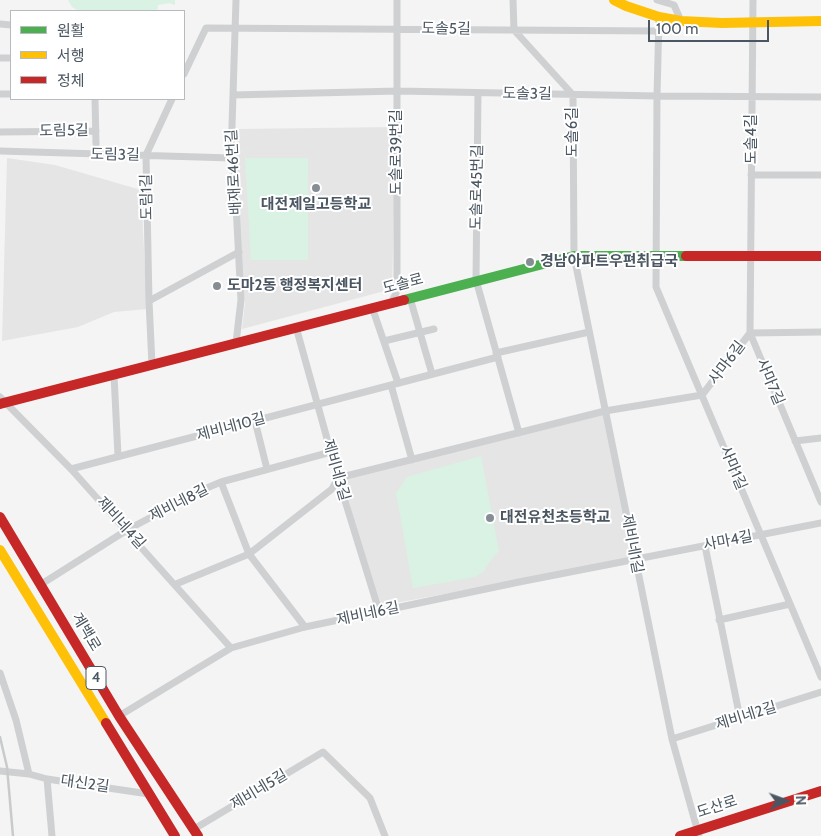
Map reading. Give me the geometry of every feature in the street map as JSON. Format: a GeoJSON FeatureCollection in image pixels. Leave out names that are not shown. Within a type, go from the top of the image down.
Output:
{"type":"FeatureCollection","features":[{"type":"Feature","properties":{"kind":"main road"},"geometry":{"type":"LineString","coordinates":[[614,0],[659,17],[681,21],[753,22],[821,20]]}},
{"type":"Feature","properties":{"kind":"main road","name":"도솔로"},"geometry":{"type":"LineString","coordinates":[[2,401],[114,375],[574,256],[821,256]]}},
{"type":"Feature","properties":{"kind":"main road","name":"계백로"},"geometry":{"type":"LineString","coordinates":[[0,517],[119,716],[196,832]]}},
{"type":"Feature","properties":{"kind":"main road","name":"계백로"},"geometry":{"type":"LineString","coordinates":[[0,550],[175,836]]}},
{"type":"Feature","properties":{"kind":"main road","name":"도산로"},"geometry":{"type":"LineString","coordinates":[[680,836],[698,833],[821,791]]}},
{"type":"Feature","properties":{"kind":"street","name":"배재로46번길"},"geometry":{"type":"LineString","coordinates":[[236,0],[230,158],[234,167],[241,300],[236,343]]}},
{"type":"Feature","properties":{"kind":"street","name":"도솔로39번길"},"geometry":{"type":"LineString","coordinates":[[391,303],[397,291],[397,0]]}},
{"type":"Feature","properties":{"kind":"street"},"geometry":{"type":"LineString","coordinates":[[513,0],[514,30]]}},
{"type":"Feature","properties":{"kind":"street"},"geometry":{"type":"LineString","coordinates":[[657,0],[674,5],[681,21]]}},
{"type":"Feature","properties":{"kind":"street","name":"도솔4길"},"geometry":{"type":"LineString","coordinates":[[750,256],[753,0]]}},
{"type":"Feature","properties":{"kind":"street"},"geometry":{"type":"LineString","coordinates":[[656,256],[659,17]]}},
{"type":"Feature","properties":{"kind":"street"},"geometry":{"type":"LineString","coordinates":[[185,72],[206,28],[235,28]]}},
{"type":"Feature","properties":{"kind":"street","name":"도솔5길"},"geometry":{"type":"LineString","coordinates":[[235,28],[658,31]]}},
{"type":"Feature","properties":{"kind":"street","name":"도솔6길"},"geometry":{"type":"LineString","coordinates":[[514,30],[573,95],[574,256]]}},
{"type":"Feature","properties":{"kind":"street","name":"도솔3길"},"geometry":{"type":"LineString","coordinates":[[233,95],[398,91],[573,95],[821,97]]}},
{"type":"Feature","properties":{"kind":"street","name":"도솔로45번길"},"geometry":{"type":"LineString","coordinates":[[476,280],[478,93]]}},
{"type":"Feature","properties":{"kind":"street","name":"도림5길"},"geometry":{"type":"LineString","coordinates":[[0,132],[96,131],[96,100]]}},
{"type":"Feature","properties":{"kind":"street","name":"도림1길"},"geometry":{"type":"LineString","coordinates":[[152,365],[146,156],[172,100]]}},
{"type":"Feature","properties":{"kind":"street"},"geometry":{"type":"LineString","coordinates":[[96,131],[96,144]]}},
{"type":"Feature","properties":{"kind":"street","name":"도림3길"},"geometry":{"type":"LineString","coordinates":[[0,151],[230,158]]}},
{"type":"Feature","properties":{"kind":"street"},"geometry":{"type":"LineString","coordinates":[[751,175],[821,175]]}},
{"type":"Feature","properties":{"kind":"street"},"geometry":{"type":"LineString","coordinates":[[149,301],[239,252]]}},
{"type":"Feature","properties":{"kind":"street","name":"제비네1길"},"geometry":{"type":"LineString","coordinates":[[574,256],[672,739],[698,833]]}},
{"type":"Feature","properties":{"kind":"street","name":"사마1길"},"geometry":{"type":"LineString","coordinates":[[656,256],[656,287],[821,677]]}},
{"type":"Feature","properties":{"kind":"street","name":"사마7길"},"geometry":{"type":"LineString","coordinates":[[750,256],[750,333],[821,502]]}},
{"type":"Feature","properties":{"kind":"street"},"geometry":{"type":"LineString","coordinates":[[476,280],[519,433]]}},
{"type":"Feature","properties":{"kind":"street"},"geometry":{"type":"LineString","coordinates":[[410,298],[432,374]]}},
{"type":"Feature","properties":{"kind":"street"},"geometry":{"type":"LineString","coordinates":[[372,307],[384,342],[412,460]]}},
{"type":"Feature","properties":{"kind":"street","name":"제비네3길"},"geometry":{"type":"LineString","coordinates":[[296,327],[338,478],[379,611]]}},
{"type":"Feature","properties":{"kind":"street"},"geometry":{"type":"LineString","coordinates":[[384,342],[434,329]]}},
{"type":"Feature","properties":{"kind":"street","name":"제비네10길"},"geometry":{"type":"LineString","coordinates":[[70,469],[589,332]]}},
{"type":"Feature","properties":{"kind":"street","name":"사마6길"},"geometry":{"type":"LineString","coordinates":[[605,411],[702,395],[750,333],[821,332]]}},
{"type":"Feature","properties":{"kind":"street"},"geometry":{"type":"LineString","coordinates":[[114,375],[118,456]]}},
{"type":"Feature","properties":{"kind":"street","name":"제비네4길"},"geometry":{"type":"LineString","coordinates":[[2,401],[70,469],[127,530],[232,648]]}},
{"type":"Feature","properties":{"kind":"street"},"geometry":{"type":"LineString","coordinates":[[176,584],[248,554],[332,489],[338,478],[605,411]]}},
{"type":"Feature","properties":{"kind":"street"},"geometry":{"type":"LineString","coordinates":[[255,421],[267,469]]}},
{"type":"Feature","properties":{"kind":"street"},"geometry":{"type":"LineString","coordinates":[[795,441],[821,438]]}},
{"type":"Feature","properties":{"kind":"street","name":"제비네8길"},"geometry":{"type":"LineString","coordinates":[[40,585],[127,530],[202,490],[221,482],[331,452]]}},
{"type":"Feature","properties":{"kind":"street"},"geometry":{"type":"LineString","coordinates":[[221,482],[248,554],[305,627]]}},
{"type":"Feature","properties":{"kind":"street","name":"사마4길"},"geometry":{"type":"LineString","coordinates":[[635,560],[821,523]]}},
{"type":"Feature","properties":{"kind":"street"},"geometry":{"type":"LineString","coordinates":[[705,546],[740,718]]}},
{"type":"Feature","properties":{"kind":"street","name":"제비네6길"},"geometry":{"type":"LineString","coordinates":[[119,716],[232,648],[305,627],[518,582],[635,560]]}},
{"type":"Feature","properties":{"kind":"street"},"geometry":{"type":"LineString","coordinates":[[719,620],[790,604]]}},
{"type":"Feature","properties":{"kind":"street"},"geometry":{"type":"LineString","coordinates":[[0,673],[16,720],[29,774]]}},
{"type":"Feature","properties":{"kind":"street","name":"제비네2길"},"geometry":{"type":"LineString","coordinates":[[672,739],[821,692]]}},
{"type":"Feature","properties":{"kind":"street","name":"제비네5길"},"geometry":{"type":"LineString","coordinates":[[196,832],[323,752],[370,798],[385,836]]}},
{"type":"Feature","properties":{"kind":"street"},"geometry":{"type":"LineString","coordinates":[[0,771],[29,774],[47,779]]}},
{"type":"Feature","properties":{"kind":"street","name":"대신2길"},"geometry":{"type":"LineString","coordinates":[[52,836],[47,779],[150,794]]}},
{"type":"Feature","properties":{"kind":"shaded area","name":"대전제일고등학교"},"geometry":{"type":"Polygon","coordinates":[[[396,127],[392,289],[242,329],[245,303],[237,247],[237,129],[396,127]]]}},
{"type":"Feature","properties":{"kind":"shaded area"},"geometry":{"type":"Polygon","coordinates":[[[7,158],[55,165],[141,190],[147,309],[114,312],[78,327],[2,341],[7,158]]]}},
{"type":"Feature","properties":{"kind":"shaded area","name":"대전유천초등학교"},"geometry":{"type":"Polygon","coordinates":[[[605,411],[635,559],[379,606],[342,477],[605,411]]]}},
{"type":"Feature","properties":{"kind":"green space"},"geometry":{"type":"Polygon","coordinates":[[[68,0],[175,0],[175,5],[169,3],[158,5],[157,10],[77,10],[72,7],[68,0]]]}},
{"type":"Feature","properties":{"kind":"green space"},"geometry":{"type":"Polygon","coordinates":[[[245,158],[308,158],[308,260],[251,260],[245,158]]]}},
{"type":"Feature","properties":{"kind":"green space"},"geometry":{"type":"Polygon","coordinates":[[[481,456],[499,551],[483,572],[475,577],[413,588],[396,493],[407,477],[481,456]]]}},
{"type":"Feature","properties":{"kind":"railway"},"geometry":{"type":"LineString","coordinates":[[0,737],[7,767],[13,836]]}},
{"type":"Feature","properties":{"kind":"traffic: fast"},"geometry":{"type":"LineString","coordinates":[[404,300],[574,256],[686,256]]}},
{"type":"Feature","properties":{"kind":"traffic: slow"},"geometry":{"type":"LineString","coordinates":[[614,0],[659,17],[681,21],[722,23],[821,21]]}},
{"type":"Feature","properties":{"kind":"traffic: slow"},"geometry":{"type":"LineString","coordinates":[[0,550],[106,723]]}},
{"type":"Feature","properties":{"kind":"traffic: jam"},"geometry":{"type":"LineString","coordinates":[[686,256],[821,256]]}},
{"type":"Feature","properties":{"kind":"traffic: jam"},"geometry":{"type":"LineString","coordinates":[[0,404],[404,300]]}},
{"type":"Feature","properties":{"kind":"traffic: jam"},"geometry":{"type":"LineString","coordinates":[[0,517],[119,716],[198,836]]}},
{"type":"Feature","properties":{"kind":"traffic: jam"},"geometry":{"type":"LineString","coordinates":[[106,723],[175,836]]}},
{"type":"Feature","properties":{"kind":"traffic: jam"},"geometry":{"type":"LineString","coordinates":[[680,836],[821,791]]}},
{"type":"Feature","properties":{"kind":"place","name":"대전제일고등학교"},"geometry":{"type":"Point","coordinates":[316,188]}},
{"type":"Feature","properties":{"kind":"place","name":"경남아파트우편취급국"},"geometry":{"type":"Point","coordinates":[530,262]}},
{"type":"Feature","properties":{"kind":"place","name":"도마2동 행정복지센터"},"geometry":{"type":"Point","coordinates":[217,286]}},
{"type":"Feature","properties":{"kind":"place","name":"대전유천초등학교"},"geometry":{"type":"Point","coordinates":[490,518]}}]}
